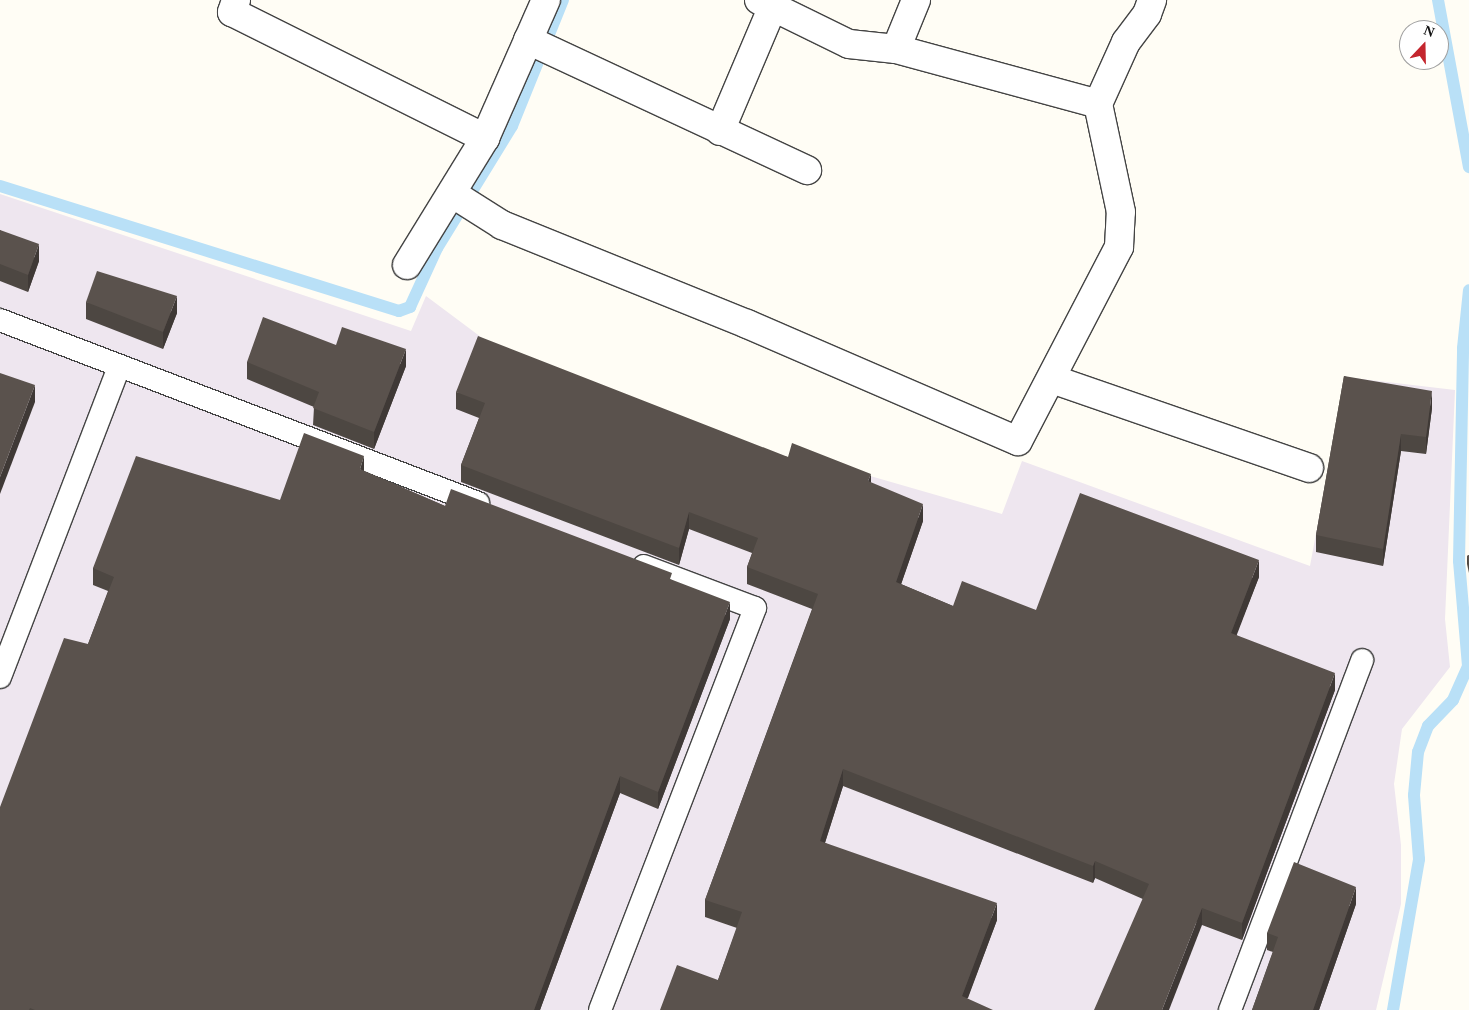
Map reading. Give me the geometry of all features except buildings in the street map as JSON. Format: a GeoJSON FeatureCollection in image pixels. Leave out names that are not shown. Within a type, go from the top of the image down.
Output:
{"type":"FeatureCollection","features":[{"type":"Feature","properties":{"kind":"street"},"geometry":{"type":"LineString","coordinates":[[236,0],[232,12],[485,138]]}},
{"type":"Feature","properties":{"kind":"street"},"geometry":{"type":"LineString","coordinates":[[406,265],[463,201],[485,138],[538,45],[546,0]]}},
{"type":"Feature","properties":{"kind":"street"},"geometry":{"type":"LineString","coordinates":[[896,49],[916,0]]}},
{"type":"Feature","properties":{"kind":"street"},"geometry":{"type":"LineString","coordinates":[[463,201],[502,225],[747,324],[1018,441],[1052,379],[1119,247],[1121,212],[1098,104],[1126,42],[1147,14],[1152,0]]}},
{"type":"Feature","properties":{"kind":"street"},"geometry":{"type":"LineString","coordinates":[[720,130],[766,3],[849,44],[896,49],[1098,104]]}},
{"type":"Feature","properties":{"kind":"street"},"geometry":{"type":"LineString","coordinates":[[538,45],[806,170]]}},
{"type":"Feature","properties":{"kind":"street"},"geometry":{"type":"LineString","coordinates":[[1052,379],[1310,468]]}},
{"type":"Feature","properties":{"kind":"lane"},"geometry":{"type":"LineString","coordinates":[[0,320],[118,367],[496,510]]}},
{"type":"Feature","properties":{"kind":"lane"},"geometry":{"type":"LineString","coordinates":[[0,677],[118,367]]}},
{"type":"Feature","properties":{"kind":"lane"},"geometry":{"type":"LineString","coordinates":[[600,1010],[755,608],[626,559]]}},
{"type":"Feature","properties":{"kind":"lane"},"geometry":{"type":"LineString","coordinates":[[1230,1010],[1362,660]]}},
{"type":"Feature","properties":{"kind":"shaded area"},"geometry":{"type":"Polygon","coordinates":[[[0,194],[411,331],[426,296],[521,367],[787,467],[794,454],[1002,514],[1022,461],[1310,566],[1345,377],[1455,390],[1445,619],[1450,667],[1402,729],[1394,784],[1401,845],[1401,904],[1376,1010],[0,1010],[0,194]]]}},
{"type":"Feature","properties":{"kind":"waterway"},"geometry":{"type":"LineString","coordinates":[[0,186],[399,311],[410,307],[437,248],[512,126],[563,0]]}},
{"type":"Feature","properties":{"kind":"waterway"},"geometry":{"type":"LineString","coordinates":[[1438,0],[1469,167]]}},
{"type":"Feature","properties":{"kind":"waterway"},"geometry":{"type":"LineString","coordinates":[[1393,1010],[1419,859],[1414,795],[1418,752],[1428,726],[1453,700],[1468,666],[1459,561],[1463,348],[1469,290]]}}]}
